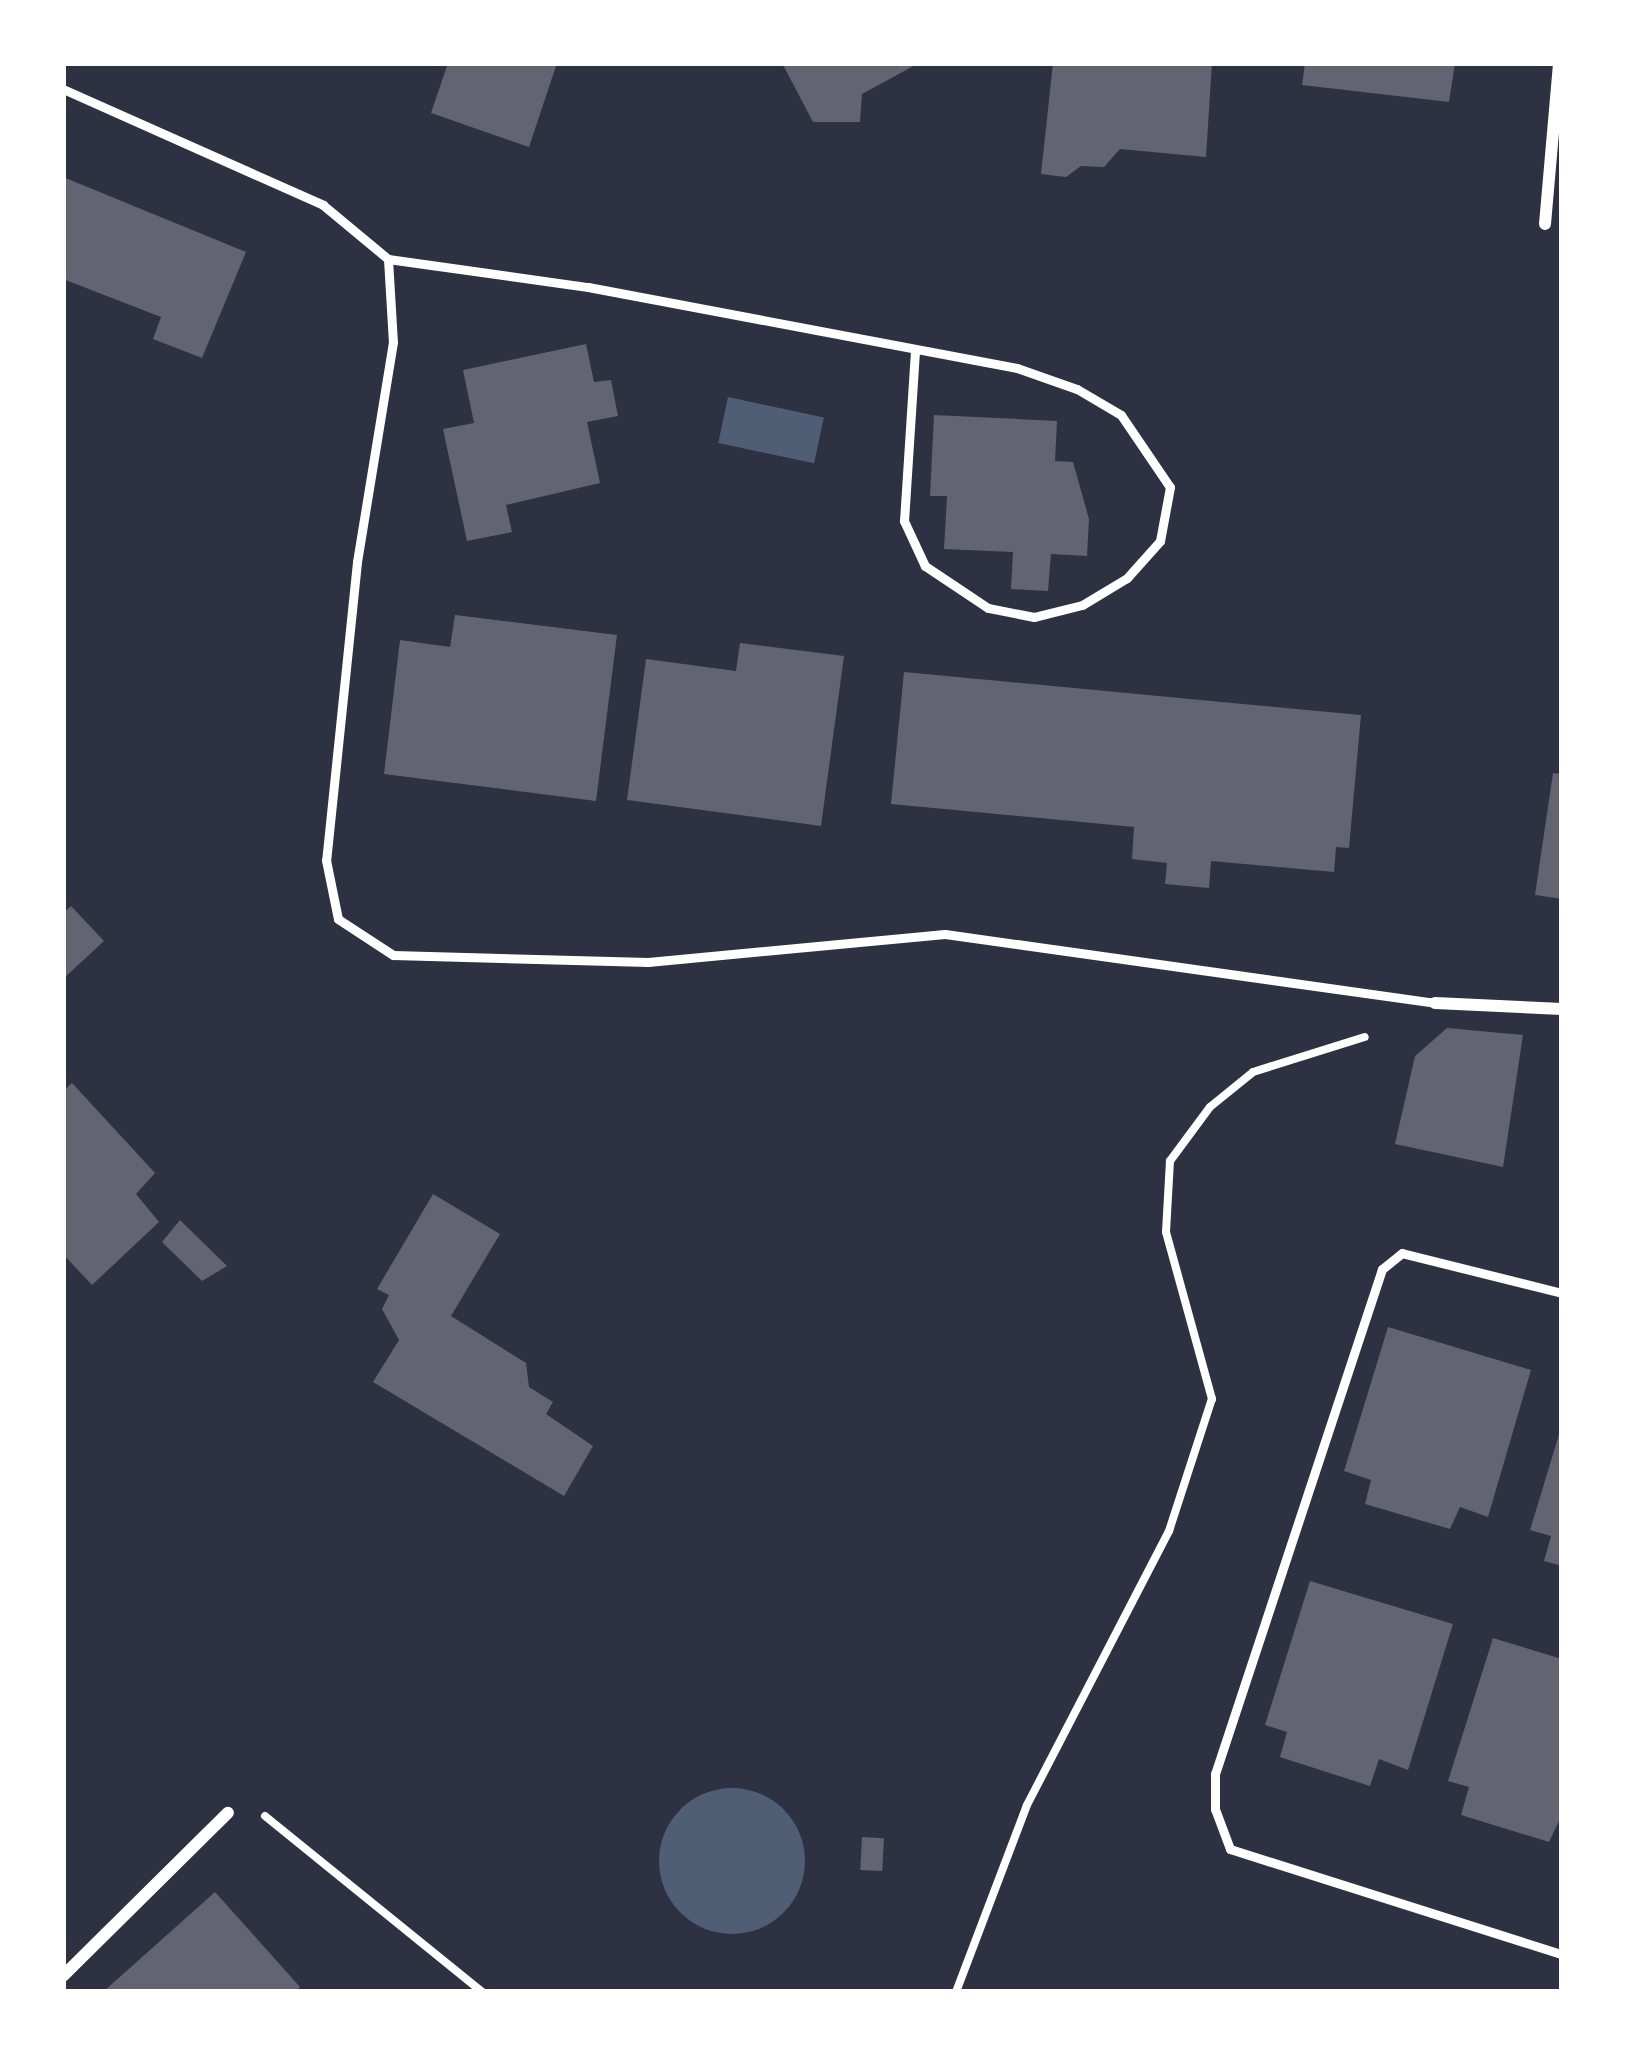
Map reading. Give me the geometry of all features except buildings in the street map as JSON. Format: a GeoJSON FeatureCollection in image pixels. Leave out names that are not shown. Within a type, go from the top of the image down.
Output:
{"type":"FeatureCollection","features":[{"type":"Feature","properties":{"kind":"street"},"geometry":{"type":"LineString","coordinates":[[1545,224],[1559,63]]}},
{"type":"Feature","properties":{"kind":"street"},"geometry":{"type":"LineString","coordinates":[[1435,1003],[1562,1009]]}},
{"type":"Feature","properties":{"kind":"street"},"geometry":{"type":"LineString","coordinates":[[63,1976],[228,1813]]}},
{"type":"Feature","properties":{"kind":"lane"},"geometry":{"type":"LineString","coordinates":[[63,89],[323,205],[388,260],[588,287],[1017,368],[1121,415],[1170,487],[1160,542],[1127,578],[1082,605],[1034,617],[988,608],[926,566],[904,521],[915,352]]}},
{"type":"Feature","properties":{"kind":"lane"},"geometry":{"type":"LineString","coordinates":[[388,260],[393,342],[357,562],[326,860],[338,919],[393,955],[647,962],[945,934],[1435,1003]]}},
{"type":"Feature","properties":{"kind":"lane"},"geometry":{"type":"LineString","coordinates":[[1562,1292],[1402,1252],[1382,1269],[1215,1774],[1215,1809],[1230,1850],[1562,1954]]}},
{"type":"Feature","properties":{"kind":"path"},"geometry":{"type":"LineString","coordinates":[[956,1992],[1027,1805],[1169,1532],[1212,1399],[1166,1232],[1170,1161],[1210,1107],[1253,1072],[1380,1034],[1435,1003]]}},
{"type":"Feature","properties":{"kind":"path"},"geometry":{"type":"LineString","coordinates":[[228,1813],[244,1798],[482,1992]]}},
{"type":"Feature","properties":{"kind":"water"},"geometry":{"type":"Polygon","coordinates":[[[728,397],[824,417],[814,463],[718,443],[728,397]]]}},
{"type":"Feature","properties":{"kind":"water"},"geometry":{"type":"Polygon","coordinates":[[[732,1788],[760,1794],[783,1810],[799,1833],[805,1861],[799,1889],[783,1912],[760,1928],[732,1934],[704,1928],[681,1912],[665,1889],[659,1861],[665,1833],[681,1810],[704,1794],[732,1788]]]}}]}
